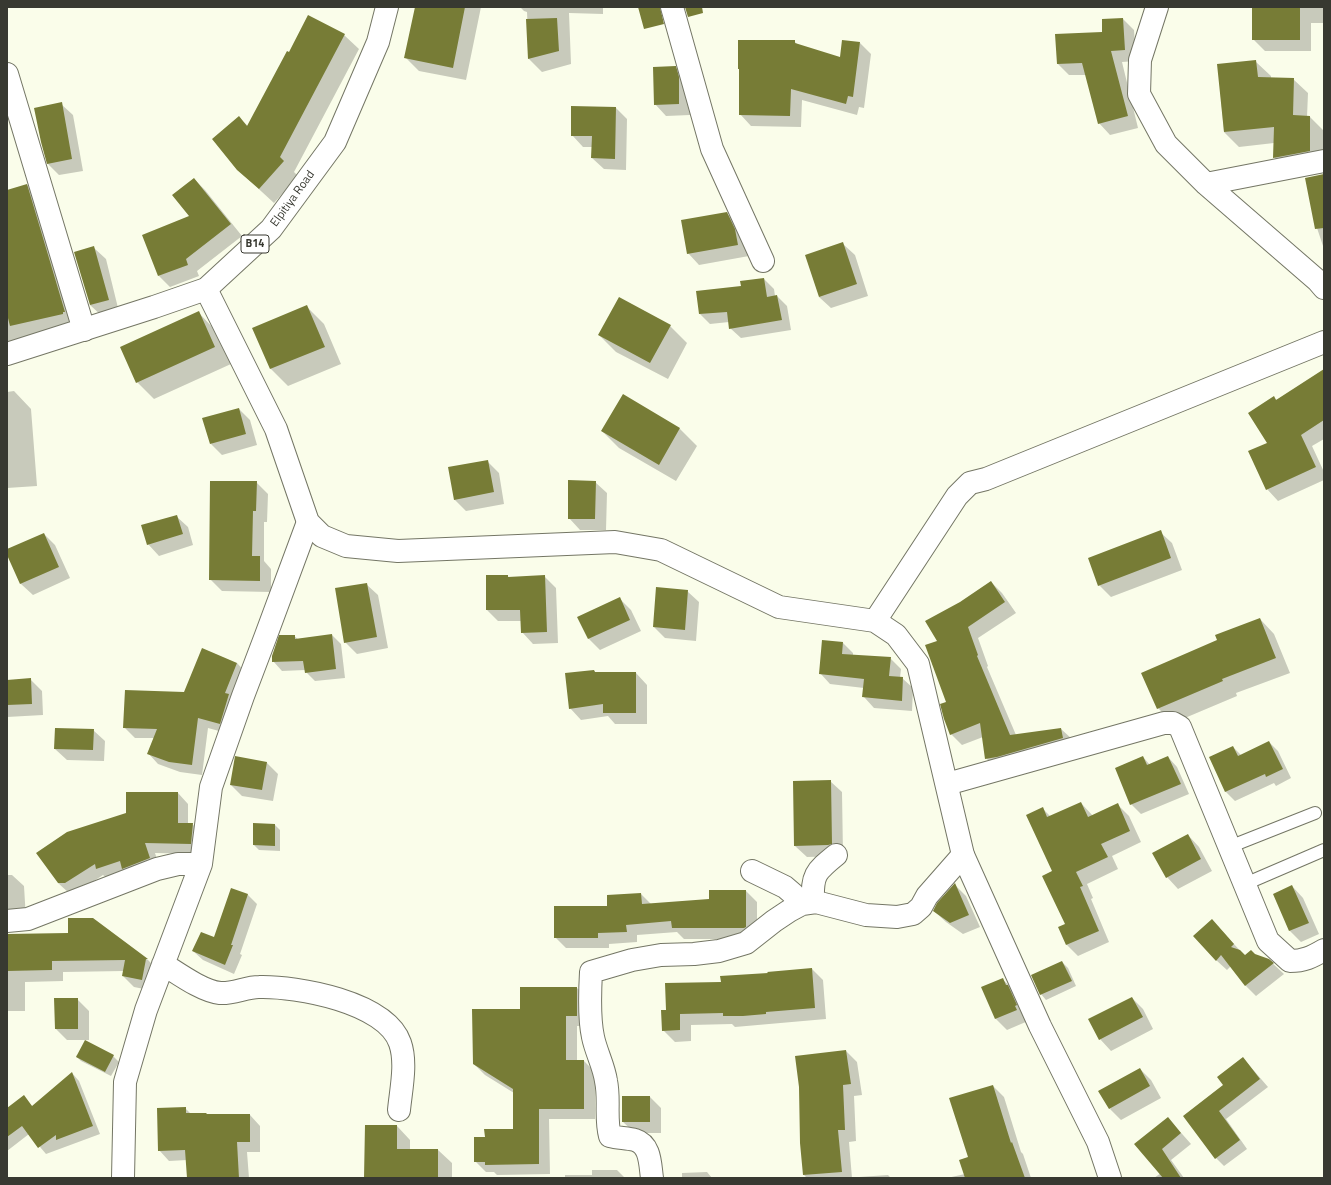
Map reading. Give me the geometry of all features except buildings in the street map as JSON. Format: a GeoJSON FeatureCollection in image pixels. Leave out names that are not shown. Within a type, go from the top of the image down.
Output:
{"type":"FeatureCollection","features":[{"type":"Feature","properties":{"kind":"street","name":"Elpitiya Road"},"geometry":{"type":"LineString","coordinates":[[7,354],[206,289],[271,229],[335,142],[378,42],[387,7]]}},
{"type":"Feature","properties":{"kind":"street"},"geometry":{"type":"LineString","coordinates":[[672,7],[712,149],[763,261]]}},
{"type":"Feature","properties":{"kind":"street"},"geometry":{"type":"LineString","coordinates":[[1157,7],[1140,60],[1139,94],[1166,144],[1206,184],[1322,283]]}},
{"type":"Feature","properties":{"kind":"street"},"geometry":{"type":"LineString","coordinates":[[7,74],[84,330]]}},
{"type":"Feature","properties":{"kind":"street"},"geometry":{"type":"LineString","coordinates":[[1206,184],[1324,161]]}},
{"type":"Feature","properties":{"kind":"street"},"geometry":{"type":"LineString","coordinates":[[206,289],[276,429],[308,522],[322,536],[346,546],[398,551],[615,542],[661,550],[778,607],[875,621],[896,635],[918,664],[963,855],[1040,1026],[1098,1142],[1110,1178]]}},
{"type":"Feature","properties":{"kind":"street"},"geometry":{"type":"LineString","coordinates":[[875,621],[958,496],[970,483],[993,476],[1324,342]]}},
{"type":"Feature","properties":{"kind":"street"},"geometry":{"type":"LineString","coordinates":[[123,1178],[125,1082],[146,1010],[201,864],[211,787],[242,696],[266,638],[308,522]]}},
{"type":"Feature","properties":{"kind":"street"},"geometry":{"type":"LineString","coordinates":[[947,784],[1164,723],[1173,723],[1180,727],[1268,941],[1290,961],[1301,961],[1324,950]]}},
{"type":"Feature","properties":{"kind":"street"},"geometry":{"type":"LineString","coordinates":[[807,903],[813,880],[820,868],[836,855]]}},
{"type":"Feature","properties":{"kind":"street"},"geometry":{"type":"LineString","coordinates":[[752,871],[785,887],[807,903],[866,915],[897,917],[913,914],[922,907],[927,896],[963,855]]}},
{"type":"Feature","properties":{"kind":"street"},"geometry":{"type":"LineString","coordinates":[[7,921],[28,919],[157,869],[178,864],[201,864]]}},
{"type":"Feature","properties":{"kind":"street"},"geometry":{"type":"LineString","coordinates":[[652,1178],[647,1148],[636,1140],[610,1136],[608,1128],[609,1101],[606,1080],[592,1036],[590,990],[591,972],[632,960],[661,955],[694,954],[719,951],[746,943],[789,911],[807,903]]}},
{"type":"Feature","properties":{"kind":"street"},"geometry":{"type":"LineString","coordinates":[[163,964],[208,990],[221,993],[258,987],[309,991],[332,997],[369,1012],[392,1029],[400,1042],[403,1056],[399,1110]]}},
{"type":"Feature","properties":{"kind":"lane"},"geometry":{"type":"LineString","coordinates":[[1230,847],[1315,813]]}},
{"type":"Feature","properties":{"kind":"lane"},"geometry":{"type":"LineString","coordinates":[[1244,884],[1324,850]]}}]}
